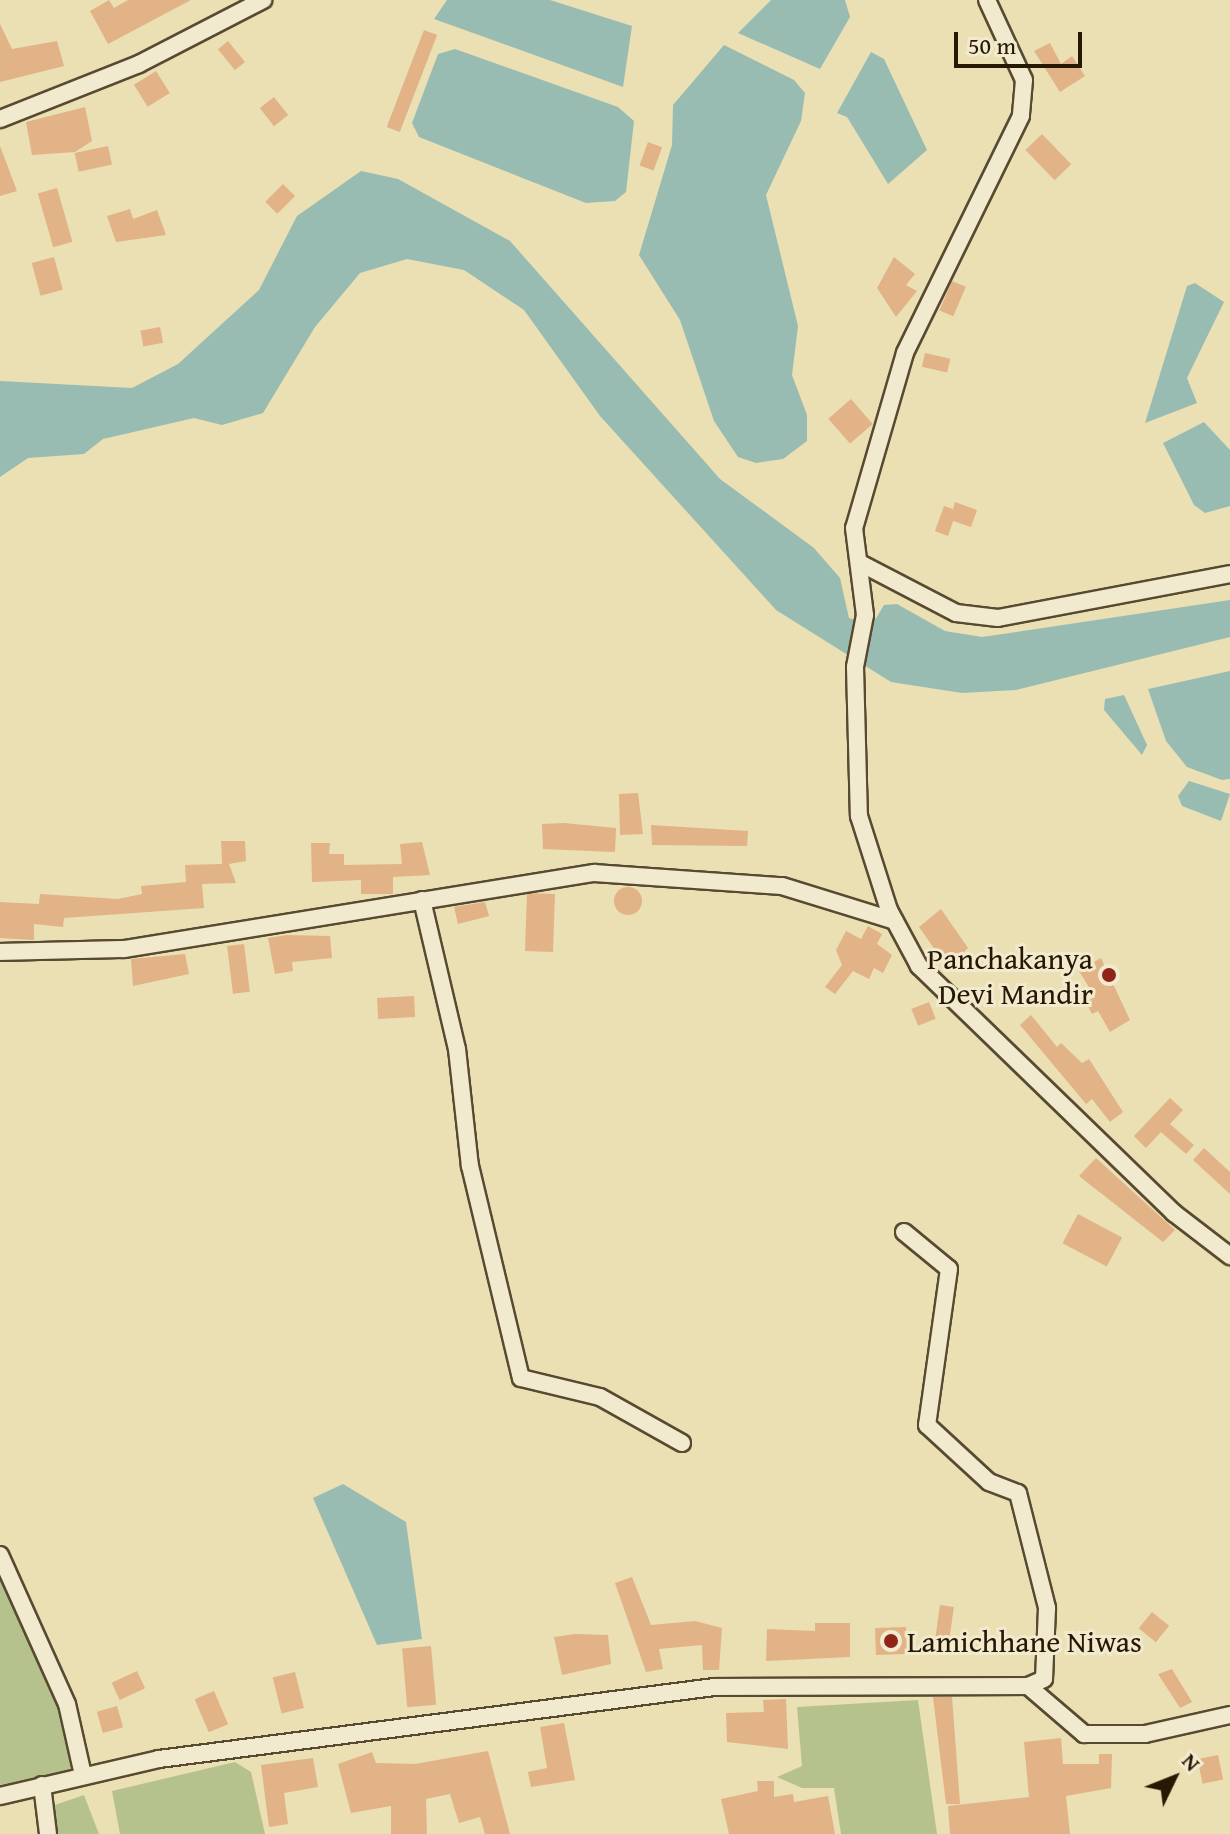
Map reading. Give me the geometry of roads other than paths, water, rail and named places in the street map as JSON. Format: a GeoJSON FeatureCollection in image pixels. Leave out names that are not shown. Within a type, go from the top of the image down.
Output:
{"type":"FeatureCollection","features":[{"type":"Feature","properties":{"kind":"street"},"geometry":{"type":"LineString","coordinates":[[0,119],[139,64],[263,0]]}},
{"type":"Feature","properties":{"kind":"street"},"geometry":{"type":"LineString","coordinates":[[987,0],[1024,80],[1021,116],[905,353],[854,528],[865,615],[855,667],[859,816],[895,921],[919,966],[1174,1213],[1230,1256]]}},
{"type":"Feature","properties":{"kind":"street"},"geometry":{"type":"LineString","coordinates":[[860,563],[956,613],[998,618],[1230,574]]}},
{"type":"Feature","properties":{"kind":"street"},"geometry":{"type":"LineString","coordinates":[[0,952],[124,949],[594,873],[782,886],[895,921]]}},
{"type":"Feature","properties":{"kind":"street"},"geometry":{"type":"LineString","coordinates":[[422,900],[457,1049],[470,1166],[521,1378],[600,1397],[682,1443]]}},
{"type":"Feature","properties":{"kind":"street"},"geometry":{"type":"LineString","coordinates":[[0,1796],[83,1775],[611,1695],[714,1687],[1028,1686],[1044,1679],[1047,1608],[1018,1493],[989,1482],[927,1425],[949,1269],[904,1232]]}},
{"type":"Feature","properties":{"kind":"street"},"geometry":{"type":"LineString","coordinates":[[0,1555],[67,1704],[83,1775]]}},
{"type":"Feature","properties":{"kind":"street"},"geometry":{"type":"LineString","coordinates":[[1028,1686],[1084,1734],[1145,1734],[1230,1715]]}},
{"type":"Feature","properties":{"kind":"street"},"geometry":{"type":"LineString","coordinates":[[42,1785],[48,1834]]}},
{"type":"Feature","properties":{"kind":"water"},"geometry":{"type":"Polygon","coordinates":[[[447,0],[550,0],[632,26],[623,87],[434,19],[447,0]]]}},
{"type":"Feature","properties":{"kind":"water"},"geometry":{"type":"Polygon","coordinates":[[[771,0],[845,0],[850,17],[820,69],[738,33],[771,0]]]}},
{"type":"Feature","properties":{"kind":"water"},"geometry":{"type":"Polygon","coordinates":[[[724,45],[794,80],[805,93],[801,121],[766,195],[798,326],[792,375],[807,415],[807,441],[783,459],[756,463],[738,457],[714,421],[680,320],[639,255],[672,145],[673,105],[724,45]]]}},
{"type":"Feature","properties":{"kind":"water"},"geometry":{"type":"Polygon","coordinates":[[[455,49],[618,107],[634,121],[626,192],[615,201],[586,203],[419,137],[412,123],[438,54],[455,49]]]}},
{"type":"Feature","properties":{"kind":"water"},"geometry":{"type":"Polygon","coordinates":[[[871,52],[884,59],[927,150],[888,184],[847,117],[837,113],[871,52]]]}},
{"type":"Feature","properties":{"kind":"water"},"geometry":{"type":"Polygon","coordinates":[[[361,171],[398,179],[510,241],[720,479],[814,548],[840,578],[849,618],[872,625],[884,605],[897,604],[945,631],[982,637],[1230,600],[1230,637],[1016,690],[962,693],[891,682],[776,610],[600,416],[524,310],[464,270],[407,259],[360,273],[315,327],[263,413],[222,425],[194,418],[103,439],[84,454],[28,458],[0,477],[0,381],[132,388],[178,364],[259,290],[297,216],[361,171]]]}},
{"type":"Feature","properties":{"kind":"water"},"geometry":{"type":"Polygon","coordinates":[[[1195,283],[1224,302],[1187,378],[1197,403],[1145,423],[1187,286],[1195,283]]]}},
{"type":"Feature","properties":{"kind":"water"},"geometry":{"type":"Polygon","coordinates":[[[1204,422],[1230,450],[1230,506],[1205,513],[1194,505],[1163,443],[1204,422]]]}},
{"type":"Feature","properties":{"kind":"water"},"geometry":{"type":"Polygon","coordinates":[[[1230,671],[1230,779],[1222,780],[1187,767],[1166,741],[1148,689],[1230,671]]]}},
{"type":"Feature","properties":{"kind":"water"},"geometry":{"type":"Polygon","coordinates":[[[1124,695],[1147,745],[1142,755],[1104,710],[1105,699],[1124,695]]]}},
{"type":"Feature","properties":{"kind":"water"},"geometry":{"type":"Polygon","coordinates":[[[1189,781],[1230,794],[1221,821],[1182,806],[1178,796],[1189,781]]]}},
{"type":"Feature","properties":{"kind":"water"},"geometry":{"type":"Polygon","coordinates":[[[343,1484],[406,1522],[422,1639],[377,1645],[313,1498],[343,1484]]]}},
{"type":"Feature","properties":{"kind":"place","name":"Panchakanya Devi Mandir"},"geometry":{"type":"Point","coordinates":[1109,975]}},
{"type":"Feature","properties":{"kind":"place","name":"Lamichhane Niwas"},"geometry":{"type":"Point","coordinates":[891,1641]}}]}
